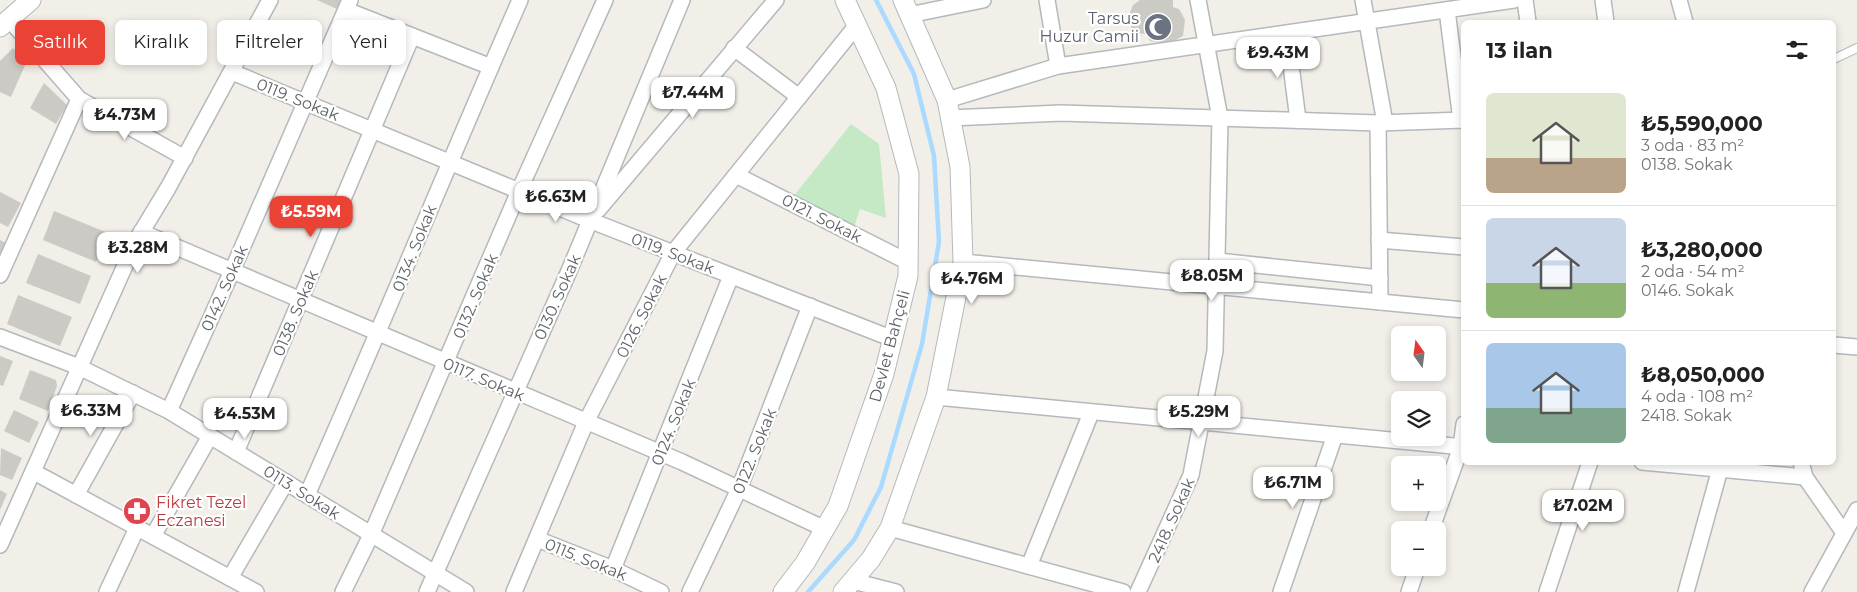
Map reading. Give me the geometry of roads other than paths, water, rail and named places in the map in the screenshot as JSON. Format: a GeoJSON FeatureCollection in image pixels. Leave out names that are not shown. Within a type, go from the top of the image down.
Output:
{"type":"FeatureCollection","features":[{"type":"Feature","properties":{"kind":"street"},"geometry":{"type":"LineString","coordinates":[[31,0],[5,23],[79,98],[185,158]]}},
{"type":"Feature","properties":{"kind":"street"},"geometry":{"type":"LineString","coordinates":[[0,545],[79,367],[142,232],[185,158],[270,0]]}},
{"type":"Feature","properties":{"kind":"street","name":"0134. Sokak"},"geometry":{"type":"LineString","coordinates":[[307,495],[379,334],[449,162],[520,0]]}},
{"type":"Feature","properties":{"kind":"street","name":"0132. Sokak"},"geometry":{"type":"LineString","coordinates":[[343,592],[371,535],[447,363],[519,191],[605,0]]}},
{"type":"Feature","properties":{"kind":"street","name":"0130. Sokak"},"geometry":{"type":"LineString","coordinates":[[427,592],[667,40],[682,0]]}},
{"type":"Feature","properties":{"kind":"street"},"geometry":{"type":"LineString","coordinates":[[589,220],[776,0]]}},
{"type":"Feature","properties":{"kind":"street","name":"Devlet Bahçeli"},"geometry":{"type":"LineString","coordinates":[[783,592],[805,564],[842,496],[884,374],[908,276],[909,174],[886,88],[845,0]]}},
{"type":"Feature","properties":{"kind":"street"},"geometry":{"type":"LineString","coordinates":[[848,586],[871,559],[890,528],[936,397],[963,262],[960,167],[947,100],[906,7],[983,0]]}},
{"type":"Feature","properties":{"kind":"street"},"geometry":{"type":"LineString","coordinates":[[1047,0],[1058,66]]}},
{"type":"Feature","properties":{"kind":"street","name":"2418. Sokak"},"geometry":{"type":"LineString","coordinates":[[1138,592],[1191,475],[1215,351],[1220,118],[1205,46],[1198,0]]}},
{"type":"Feature","properties":{"kind":"street"},"geometry":{"type":"LineString","coordinates":[[1363,0],[1368,22],[1382,123],[1379,240],[1380,302]]}},
{"type":"Feature","properties":{"kind":"street"},"geometry":{"type":"LineString","coordinates":[[947,100],[1058,66],[1514,0]]}},
{"type":"Feature","properties":{"kind":"street"},"geometry":{"type":"LineString","coordinates":[[1525,0],[1528,20]]}},
{"type":"Feature","properties":{"kind":"street"},"geometry":{"type":"LineString","coordinates":[[1603,0],[1606,20]]}},
{"type":"Feature","properties":{"kind":"street"},"geometry":{"type":"LineString","coordinates":[[1679,0],[1684,20]]}},
{"type":"Feature","properties":{"kind":"street"},"geometry":{"type":"LineString","coordinates":[[348,5],[412,36],[491,67]]}},
{"type":"Feature","properties":{"kind":"street","name":"0142. Sokak"},"geometry":{"type":"LineString","coordinates":[[169,411],[348,5]]}},
{"type":"Feature","properties":{"kind":"street"},"geometry":{"type":"LineString","coordinates":[[1448,10],[1461,112]]}},
{"type":"Feature","properties":{"kind":"street","name":"0126. Sokak"},"geometry":{"type":"LineString","coordinates":[[514,592],[586,422],[673,253],[857,25]]}},
{"type":"Feature","properties":{"kind":"street"},"geometry":{"type":"LineString","coordinates":[[1287,34],[1298,120]]}},
{"type":"Feature","properties":{"kind":"street","name":"0138. Sokak"},"geometry":{"type":"LineString","coordinates":[[236,452],[412,36]]}},
{"type":"Feature","properties":{"kind":"street"},"geometry":{"type":"LineString","coordinates":[[734,48],[799,97]]}},
{"type":"Feature","properties":{"kind":"street","name":"0119. Sokak"},"geometry":{"type":"LineString","coordinates":[[232,72],[589,220],[893,339]]}},
{"type":"Feature","properties":{"kind":"street"},"geometry":{"type":"LineString","coordinates":[[0,275],[79,98]]}},
{"type":"Feature","properties":{"kind":"street"},"geometry":{"type":"LineString","coordinates":[[950,118],[1061,113],[1382,123],[1461,120]]}},
{"type":"Feature","properties":{"kind":"street","name":"0121. Sokak"},"geometry":{"type":"LineString","coordinates":[[736,175],[908,262]]}},
{"type":"Feature","properties":{"kind":"street","name":"0117. Sokak"},"geometry":{"type":"LineString","coordinates":[[142,232],[661,453],[825,529]]}},
{"type":"Feature","properties":{"kind":"street"},"geometry":{"type":"LineString","coordinates":[[1379,240],[1461,247]]}},
{"type":"Feature","properties":{"kind":"street"},"geometry":{"type":"LineString","coordinates":[[1218,261],[1380,278]]}},
{"type":"Feature","properties":{"kind":"street"},"geometry":{"type":"LineString","coordinates":[[963,262],[1461,310]]}},
{"type":"Feature","properties":{"kind":"street","name":"0124. Sokak"},"geometry":{"type":"LineString","coordinates":[[613,569],[731,276]]}},
{"type":"Feature","properties":{"kind":"street","name":"0122. Sokak"},"geometry":{"type":"LineString","coordinates":[[690,592],[739,489],[810,306]]}},
{"type":"Feature","properties":{"kind":"street","name":"0113. Sokak"},"geometry":{"type":"LineString","coordinates":[[0,336],[79,367],[169,411],[466,592]]}},
{"type":"Feature","properties":{"kind":"street"},"geometry":{"type":"LineString","coordinates":[[1836,345],[1857,347]]}},
{"type":"Feature","properties":{"kind":"street"},"geometry":{"type":"LineString","coordinates":[[76,495],[133,393]]}},
{"type":"Feature","properties":{"kind":"street"},"geometry":{"type":"LineString","coordinates":[[936,397],[1201,424],[1461,447]]}},
{"type":"Feature","properties":{"kind":"street"},"geometry":{"type":"LineString","coordinates":[[1029,566],[1091,413]]}},
{"type":"Feature","properties":{"kind":"street"},"geometry":{"type":"LineString","coordinates":[[153,536],[210,436]]}},
{"type":"Feature","properties":{"kind":"street"},"geometry":{"type":"LineString","coordinates":[[1280,592],[1335,436]]}},
{"type":"Feature","properties":{"kind":"street"},"geometry":{"type":"LineString","coordinates":[[1434,521],[1461,452]]}},
{"type":"Feature","properties":{"kind":"street"},"geometry":{"type":"LineString","coordinates":[[1547,592],[1589,465]]}},
{"type":"Feature","properties":{"kind":"street"},"geometry":{"type":"LineString","coordinates":[[1669,465],[1720,470],[1803,470],[1844,533]]}},
{"type":"Feature","properties":{"kind":"street"},"geometry":{"type":"LineString","coordinates":[[1686,592],[1720,470]]}},
{"type":"Feature","properties":{"kind":"street"},"geometry":{"type":"LineString","coordinates":[[34,472],[256,592]]}},
{"type":"Feature","properties":{"kind":"street"},"geometry":{"type":"LineString","coordinates":[[230,578],[286,482]]}},
{"type":"Feature","properties":{"kind":"street"},"geometry":{"type":"LineString","coordinates":[[1812,592],[1857,510]]}},
{"type":"Feature","properties":{"kind":"street"},"geometry":{"type":"LineString","coordinates":[[107,592],[137,528]]}},
{"type":"Feature","properties":{"kind":"street"},"geometry":{"type":"LineString","coordinates":[[890,528],[1123,592]]}},
{"type":"Feature","properties":{"kind":"street","name":"0115. Sokak"},"geometry":{"type":"LineString","coordinates":[[537,539],[613,569],[661,592]]}},
{"type":"Feature","properties":{"kind":"street"},"geometry":{"type":"LineString","coordinates":[[1409,592],[1415,576]]}},
{"type":"Feature","properties":{"kind":"street"},"geometry":{"type":"LineString","coordinates":[[848,586],[896,592]]}},
{"type":"Feature","properties":{"kind":"lane"},"geometry":{"type":"LineString","coordinates":[[1836,59],[1857,48]]}},
{"type":"Feature","properties":{"kind":"waterway"},"geometry":{"type":"LineString","coordinates":[[808,592],[854,540],[881,487],[922,344],[939,242],[934,156],[914,74],[876,0]]}},
{"type":"Feature","properties":{"kind":"place","name":"Tarsus Huzur Camii"},"geometry":{"type":"Point","coordinates":[1158,27]}},
{"type":"Feature","properties":{"kind":"place","name":"Fikret Tezel Eczanesi"},"geometry":{"type":"Point","coordinates":[137,511]}}]}
